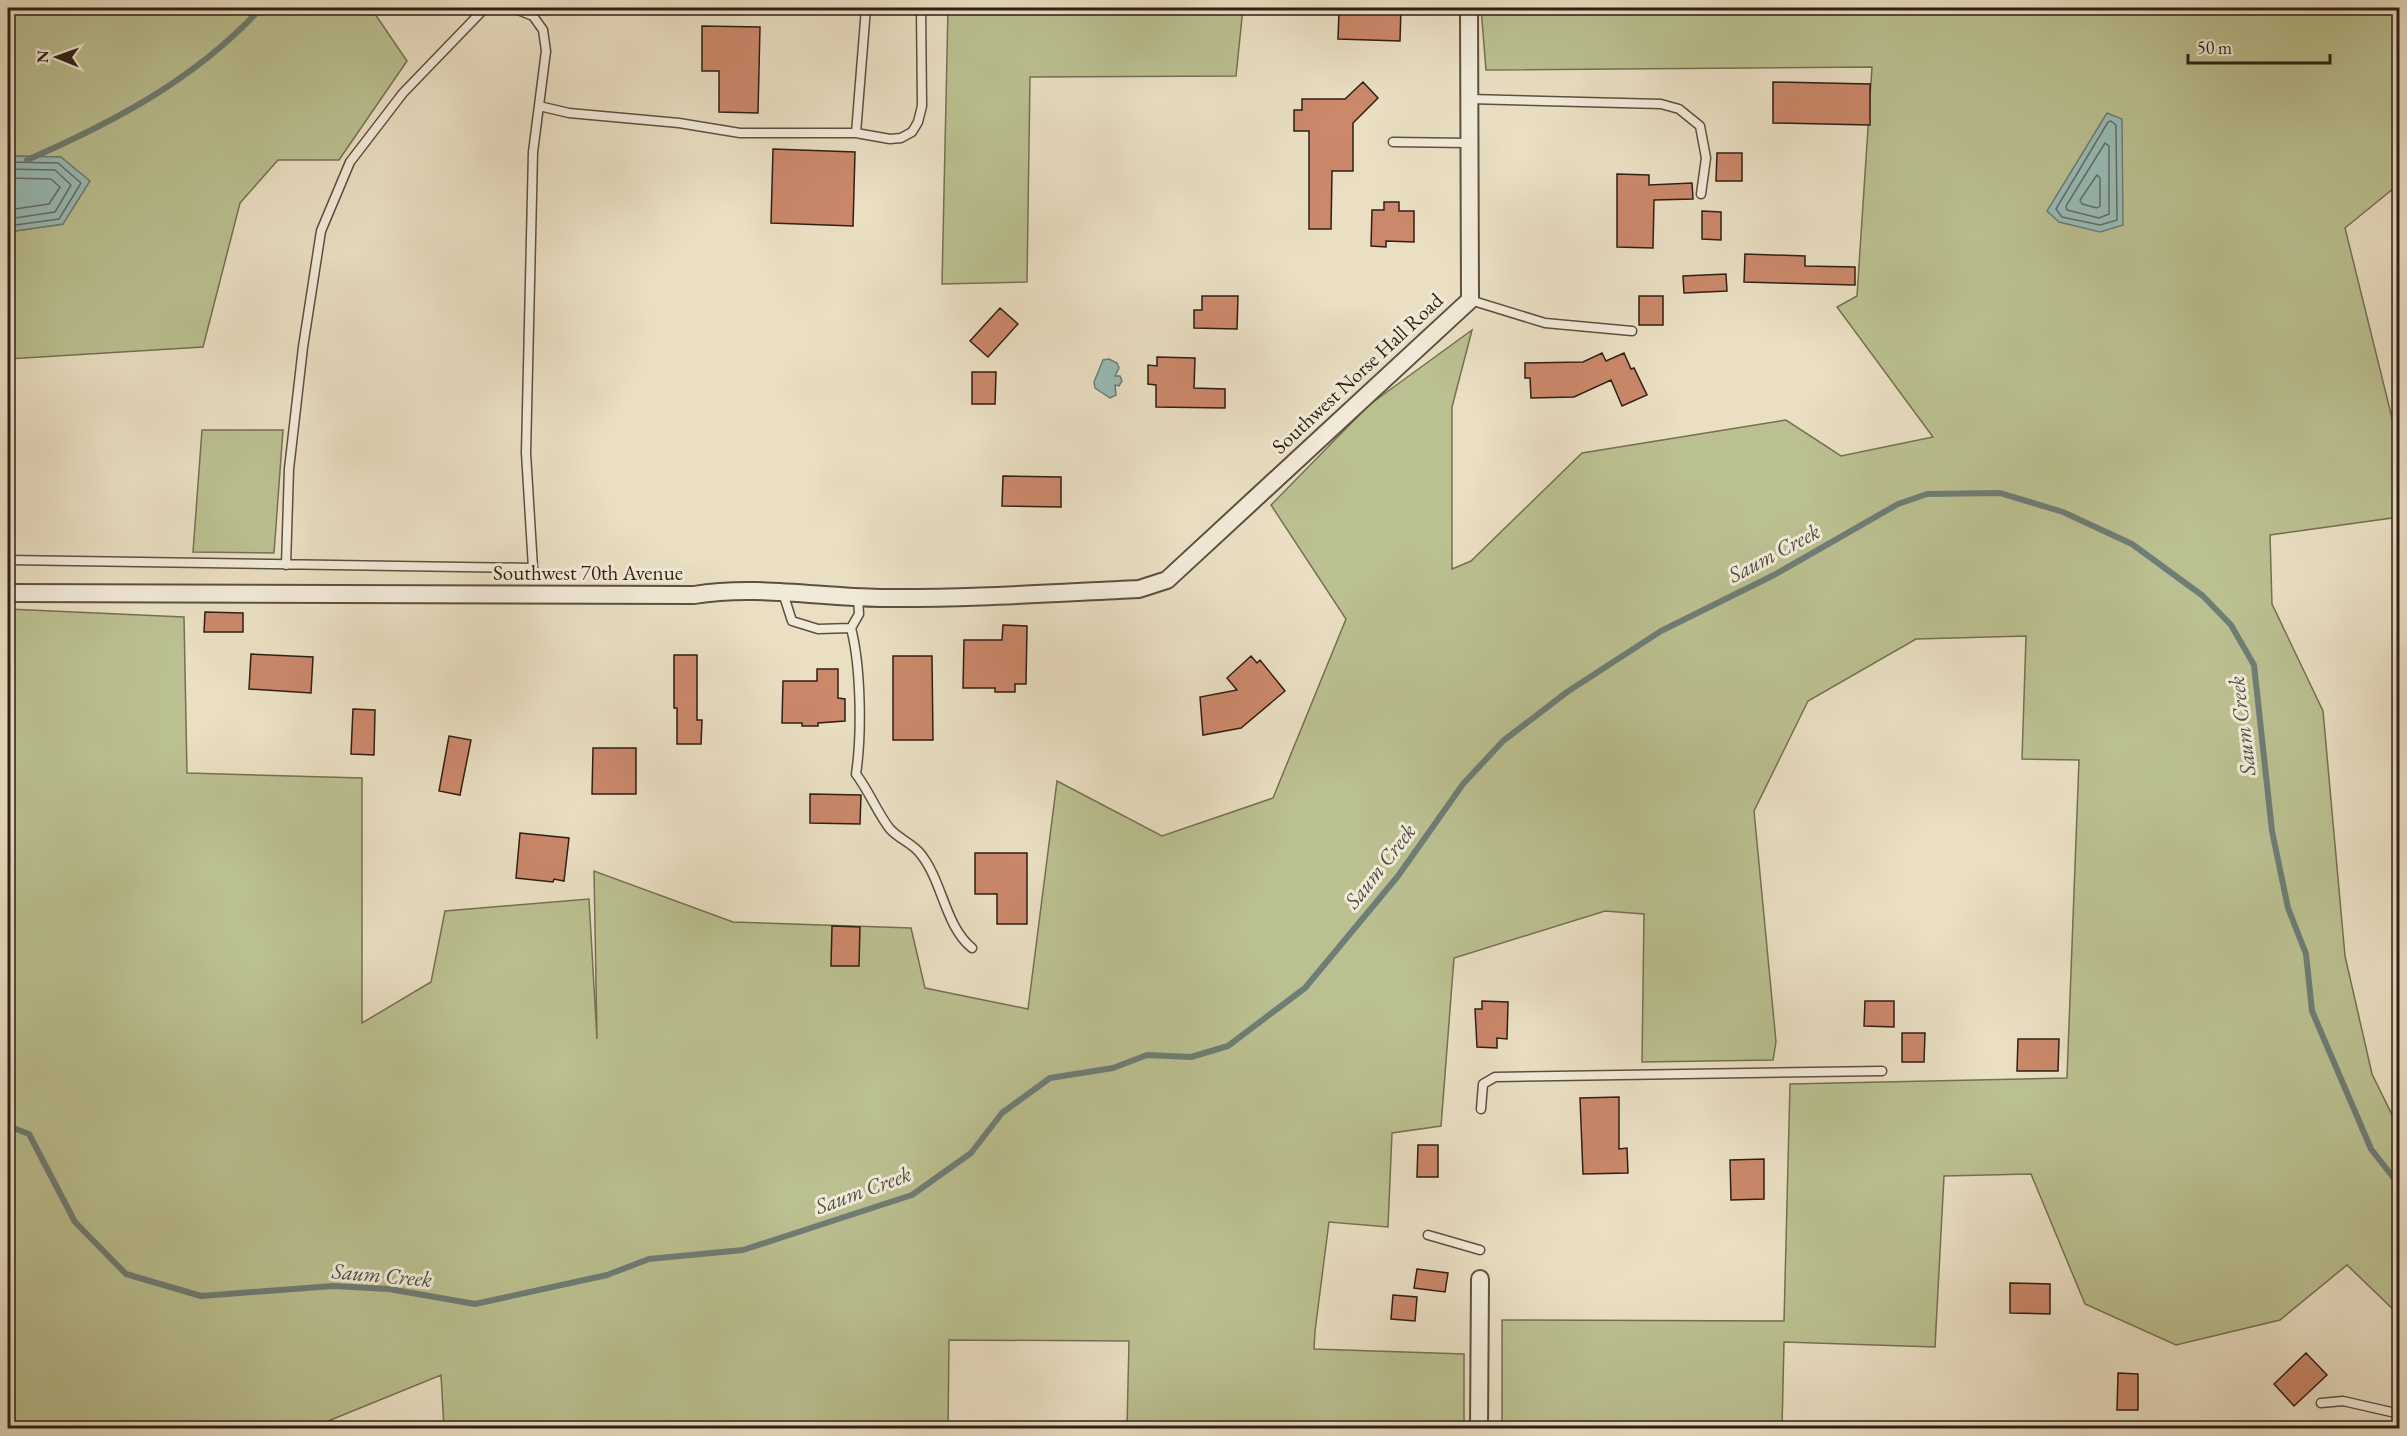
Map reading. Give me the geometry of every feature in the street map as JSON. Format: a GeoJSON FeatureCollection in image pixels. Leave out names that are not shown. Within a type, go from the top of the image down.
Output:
{"type":"FeatureCollection","features":[{"type":"Feature","properties":{"kind":"street","name":"Southwest Norse Hall Road"},"geometry":{"type":"LineString","coordinates":[[1167,580],[1470,300],[1469,8]]}},
{"type":"Feature","properties":{"kind":"street","name":"Southwest 70th Avenue"},"geometry":{"type":"LineString","coordinates":[[8,593],[694,595],[723,590],[858,597],[937,598],[1139,589],[1167,580]]}},
{"type":"Feature","properties":{"kind":"street"},"geometry":{"type":"LineString","coordinates":[[1479,1428],[1480,1279]]}},
{"type":"Feature","properties":{"kind":"lane"},"geometry":{"type":"LineString","coordinates":[[286,565],[289,469],[303,347],[321,231],[350,162],[403,93],[485,8]]}},
{"type":"Feature","properties":{"kind":"lane"},"geometry":{"type":"LineString","coordinates":[[8,560],[533,568],[527,442],[533,152],[546,51],[543,30],[534,12],[513,8]]}},
{"type":"Feature","properties":{"kind":"lane"},"geometry":{"type":"LineString","coordinates":[[856,133],[866,8]]}},
{"type":"Feature","properties":{"kind":"lane"},"geometry":{"type":"LineString","coordinates":[[539,106],[569,113],[679,123],[740,133],[856,133],[890,139],[901,138],[912,132],[918,122],[922,105],[921,8]]}},
{"type":"Feature","properties":{"kind":"lane"},"geometry":{"type":"LineString","coordinates":[[1470,99],[1661,104],[1679,109],[1701,126],[1706,158],[1701,194]]}},
{"type":"Feature","properties":{"kind":"lane"},"geometry":{"type":"LineString","coordinates":[[1393,142],[1469,143]]}},
{"type":"Feature","properties":{"kind":"lane"},"geometry":{"type":"LineString","coordinates":[[1470,300],[1545,323],[1632,331]]}},
{"type":"Feature","properties":{"kind":"lane"},"geometry":{"type":"LineString","coordinates":[[783,593],[792,621],[818,629],[852,628]]}},
{"type":"Feature","properties":{"kind":"lane"},"geometry":{"type":"LineString","coordinates":[[858,597],[859,614],[852,628],[856,647],[860,748],[856,774],[869,791],[890,830],[919,852],[941,892],[962,940],[972,948]]}},
{"type":"Feature","properties":{"kind":"lane"},"geometry":{"type":"LineString","coordinates":[[1481,1109],[1483,1084],[1495,1077],[1882,1071]]}},
{"type":"Feature","properties":{"kind":"lane"},"geometry":{"type":"LineString","coordinates":[[1428,1235],[1480,1250]]}},
{"type":"Feature","properties":{"kind":"lane"},"geometry":{"type":"LineString","coordinates":[[2321,1403],[2343,1401],[2400,1414]]}},
{"type":"Feature","properties":{"kind":"green space"},"geometry":{"type":"Polygon","coordinates":[[[8,8],[371,8],[407,61],[339,160],[278,160],[240,203],[203,347],[8,359],[8,232],[63,224],[60,157],[8,156],[8,8]]]}},
{"type":"Feature","properties":{"kind":"green space"},"geometry":{"type":"Polygon","coordinates":[[[948,8],[1243,8],[1236,76],[1030,77],[1027,282],[942,284],[948,8]]]}},
{"type":"Feature","properties":{"kind":"green space"},"geometry":{"type":"Polygon","coordinates":[[[1481,8],[2399,8],[2399,184],[2345,228],[2399,446],[2399,517],[2270,535],[2272,604],[2323,711],[2345,956],[2372,1074],[2399,1129],[2399,1315],[2347,1265],[2280,1320],[2176,1345],[2085,1304],[2031,1174],[1944,1176],[1935,1347],[1784,1342],[1782,1428],[1502,1428],[1502,1320],[1784,1321],[1790,1084],[2067,1078],[2079,760],[2022,759],[2026,636],[1916,639],[1808,701],[1754,811],[1776,1042],[1773,1060],[1642,1062],[1644,914],[1605,911],[1454,958],[1441,1126],[1392,1133],[1388,1227],[1329,1222],[1314,1349],[1464,1354],[1464,1428],[1127,1428],[1129,1341],[949,1340],[948,1428],[444,1428],[441,1375],[311,1428],[8,1428],[8,609],[184,617],[187,773],[362,778],[362,1023],[431,982],[445,911],[589,899],[597,1039],[594,871],[733,922],[911,928],[925,988],[1028,1009],[1057,781],[1162,836],[1273,798],[1346,619],[1271,505],[1369,405],[1472,330],[1452,407],[1452,569],[1471,561],[1582,453],[1786,420],[1841,456],[1933,437],[1837,307],[1857,296],[1872,67],[1486,70],[1481,8]]]}},
{"type":"Feature","properties":{"kind":"green space"},"geometry":{"type":"Polygon","coordinates":[[[202,430],[283,430],[274,553],[193,552],[202,430]]]}},
{"type":"Feature","properties":{"kind":"water"},"geometry":{"type":"Polygon","coordinates":[[[2107,113],[2122,119],[2123,225],[2100,232],[2059,222],[2047,211],[2107,113]]]}},
{"type":"Feature","properties":{"kind":"water"},"geometry":{"type":"Polygon","coordinates":[[[8,156],[61,157],[90,181],[63,224],[8,232],[8,156]]]}},
{"type":"Feature","properties":{"kind":"water"},"geometry":{"type":"Polygon","coordinates":[[[1109,359],[1117,363],[1119,368],[1115,376],[1120,376],[1122,381],[1119,386],[1115,385],[1116,395],[1110,398],[1095,388],[1094,382],[1103,360],[1109,359]]]}},
{"type":"Feature","properties":{"kind":"building"},"geometry":{"type":"Polygon","coordinates":[[[1374,8],[1401,8],[1400,41],[1338,39],[1339,11],[1374,12],[1374,8]]]}},
{"type":"Feature","properties":{"kind":"building"},"geometry":{"type":"Polygon","coordinates":[[[702,26],[760,27],[758,113],[719,112],[719,71],[702,71],[702,26]]]}},
{"type":"Feature","properties":{"kind":"building"},"geometry":{"type":"Polygon","coordinates":[[[1363,82],[1378,98],[1353,123],[1353,171],[1332,171],[1331,229],[1309,229],[1309,131],[1294,131],[1294,110],[1302,110],[1302,99],[1345,99],[1363,82]]]}},
{"type":"Feature","properties":{"kind":"building"},"geometry":{"type":"Polygon","coordinates":[[[1773,82],[1870,84],[1870,125],[1773,123],[1773,82]]]}},
{"type":"Feature","properties":{"kind":"building"},"geometry":{"type":"Polygon","coordinates":[[[773,149],[855,152],[853,226],[771,223],[773,149]]]}},
{"type":"Feature","properties":{"kind":"building"},"geometry":{"type":"Polygon","coordinates":[[[1717,153],[1742,153],[1742,181],[1716,181],[1717,153]]]}},
{"type":"Feature","properties":{"kind":"building"},"geometry":{"type":"Polygon","coordinates":[[[1617,174],[1649,175],[1649,185],[1692,183],[1693,199],[1654,200],[1653,248],[1617,247],[1617,174]]]}},
{"type":"Feature","properties":{"kind":"building"},"geometry":{"type":"Polygon","coordinates":[[[1384,202],[1399,202],[1399,211],[1414,211],[1414,242],[1386,241],[1386,247],[1371,246],[1372,210],[1384,210],[1384,202]]]}},
{"type":"Feature","properties":{"kind":"building"},"geometry":{"type":"Polygon","coordinates":[[[1702,211],[1721,212],[1721,240],[1702,239],[1702,211]]]}},
{"type":"Feature","properties":{"kind":"building"},"geometry":{"type":"Polygon","coordinates":[[[1745,254],[1805,256],[1805,266],[1855,267],[1855,285],[1744,282],[1745,254]]]}},
{"type":"Feature","properties":{"kind":"building"},"geometry":{"type":"Polygon","coordinates":[[[1726,274],[1727,291],[1684,293],[1683,276],[1726,274]]]}},
{"type":"Feature","properties":{"kind":"building"},"geometry":{"type":"Polygon","coordinates":[[[1202,296],[1238,296],[1237,329],[1194,328],[1194,310],[1202,310],[1202,296]]]}},
{"type":"Feature","properties":{"kind":"building"},"geometry":{"type":"Polygon","coordinates":[[[1639,296],[1663,296],[1663,325],[1639,325],[1639,296]]]}},
{"type":"Feature","properties":{"kind":"building"},"geometry":{"type":"Polygon","coordinates":[[[1000,308],[1018,324],[988,357],[970,341],[1000,308]]]}},
{"type":"Feature","properties":{"kind":"building"},"geometry":{"type":"Polygon","coordinates":[[[1602,353],[1606,361],[1624,353],[1647,395],[1622,406],[1611,380],[1574,397],[1531,398],[1530,378],[1525,378],[1525,363],[1583,362],[1602,353]]]}},
{"type":"Feature","properties":{"kind":"building"},"geometry":{"type":"Polygon","coordinates":[[[1157,357],[1195,358],[1194,388],[1225,389],[1225,408],[1156,407],[1156,385],[1148,384],[1148,365],[1157,366],[1157,357]]]}},
{"type":"Feature","properties":{"kind":"building"},"geometry":{"type":"Polygon","coordinates":[[[972,372],[996,372],[995,404],[972,404],[972,372]]]}},
{"type":"Feature","properties":{"kind":"building"},"geometry":{"type":"Polygon","coordinates":[[[1003,476],[1061,477],[1061,507],[1002,506],[1003,476]]]}},
{"type":"Feature","properties":{"kind":"building"},"geometry":{"type":"Polygon","coordinates":[[[205,612],[243,613],[243,632],[204,632],[205,612]]]}},
{"type":"Feature","properties":{"kind":"building"},"geometry":{"type":"Polygon","coordinates":[[[1003,625],[1027,626],[1026,684],[1015,684],[1015,692],[995,692],[995,688],[963,688],[964,640],[1002,640],[1003,625]]]}},
{"type":"Feature","properties":{"kind":"building"},"geometry":{"type":"Polygon","coordinates":[[[251,654],[313,657],[311,693],[249,689],[251,654]]]}},
{"type":"Feature","properties":{"kind":"building"},"geometry":{"type":"Polygon","coordinates":[[[674,655],[697,655],[697,720],[702,720],[701,744],[677,744],[674,655]]]}},
{"type":"Feature","properties":{"kind":"building"},"geometry":{"type":"Polygon","coordinates":[[[893,656],[932,656],[933,740],[893,740],[893,656]]]}},
{"type":"Feature","properties":{"kind":"building"},"geometry":{"type":"Polygon","coordinates":[[[1251,656],[1257,663],[1260,660],[1285,691],[1241,728],[1203,735],[1200,697],[1237,690],[1227,678],[1251,656]]]}},
{"type":"Feature","properties":{"kind":"building"},"geometry":{"type":"Polygon","coordinates":[[[817,669],[838,669],[838,698],[845,699],[845,721],[818,723],[818,726],[782,723],[783,681],[817,681],[817,669]]]}},
{"type":"Feature","properties":{"kind":"building"},"geometry":{"type":"Polygon","coordinates":[[[353,709],[375,710],[374,755],[351,754],[353,709]]]}},
{"type":"Feature","properties":{"kind":"building"},"geometry":{"type":"Polygon","coordinates":[[[449,736],[471,740],[460,795],[439,791],[449,736]]]}},
{"type":"Feature","properties":{"kind":"building"},"geometry":{"type":"Polygon","coordinates":[[[593,748],[636,748],[636,794],[592,794],[593,748]]]}},
{"type":"Feature","properties":{"kind":"building"},"geometry":{"type":"Polygon","coordinates":[[[810,794],[861,795],[860,824],[810,823],[810,794]]]}},
{"type":"Feature","properties":{"kind":"building"},"geometry":{"type":"Polygon","coordinates":[[[520,833],[569,838],[564,881],[516,878],[520,833]]]}},
{"type":"Feature","properties":{"kind":"building"},"geometry":{"type":"Polygon","coordinates":[[[975,853],[1027,853],[1027,924],[997,924],[997,894],[975,894],[975,853]]]}},
{"type":"Feature","properties":{"kind":"building"},"geometry":{"type":"Polygon","coordinates":[[[832,926],[860,927],[859,966],[831,966],[832,926]]]}},
{"type":"Feature","properties":{"kind":"building"},"geometry":{"type":"Polygon","coordinates":[[[1482,1001],[1508,1002],[1507,1039],[1497,1038],[1497,1048],[1477,1047],[1475,1009],[1482,1009],[1482,1001]]]}},
{"type":"Feature","properties":{"kind":"building"},"geometry":{"type":"Polygon","coordinates":[[[1865,1001],[1894,1001],[1894,1027],[1864,1026],[1865,1001]]]}},
{"type":"Feature","properties":{"kind":"building"},"geometry":{"type":"Polygon","coordinates":[[[1902,1033],[1925,1033],[1924,1062],[1902,1062],[1902,1033]]]}},
{"type":"Feature","properties":{"kind":"building"},"geometry":{"type":"Polygon","coordinates":[[[2018,1039],[2059,1039],[2058,1071],[2017,1071],[2018,1039]]]}},
{"type":"Feature","properties":{"kind":"building"},"geometry":{"type":"Polygon","coordinates":[[[1619,1097],[1619,1149],[1627,1148],[1628,1173],[1583,1174],[1580,1098],[1619,1097]]]}},
{"type":"Feature","properties":{"kind":"building"},"geometry":{"type":"Polygon","coordinates":[[[1418,1145],[1438,1145],[1438,1177],[1417,1177],[1418,1145]]]}},
{"type":"Feature","properties":{"kind":"building"},"geometry":{"type":"Polygon","coordinates":[[[1764,1159],[1764,1199],[1731,1200],[1730,1160],[1764,1159]]]}},
{"type":"Feature","properties":{"kind":"building"},"geometry":{"type":"Polygon","coordinates":[[[1417,1269],[1448,1273],[1445,1292],[1414,1288],[1417,1269]]]}},
{"type":"Feature","properties":{"kind":"building"},"geometry":{"type":"Polygon","coordinates":[[[2010,1283],[2050,1284],[2050,1314],[2010,1313],[2010,1283]]]}},
{"type":"Feature","properties":{"kind":"building"},"geometry":{"type":"Polygon","coordinates":[[[1393,1295],[1417,1297],[1415,1321],[1391,1319],[1393,1295]]]}},
{"type":"Feature","properties":{"kind":"building"},"geometry":{"type":"Polygon","coordinates":[[[2306,1353],[2327,1375],[2294,1406],[2274,1384],[2306,1353]]]}},
{"type":"Feature","properties":{"kind":"building"},"geometry":{"type":"Polygon","coordinates":[[[2118,1373],[2138,1374],[2138,1410],[2117,1410],[2118,1373]]]}},
{"type":"Feature","properties":{"kind":"waterway"},"geometry":{"type":"LineString","coordinates":[[27,160],[91,130],[152,96],[209,56],[261,8]]}},
{"type":"Feature","properties":{"kind":"waterway","name":"Saum Creek"},"geometry":{"type":"LineString","coordinates":[[8,1126],[29,1134],[75,1222],[126,1274],[201,1296],[333,1286],[389,1289],[475,1304],[607,1275],[649,1259],[743,1250],[912,1195],[971,1153],[1002,1113],[1050,1078],[1113,1068],[1147,1055],[1191,1057],[1228,1046],[1305,988],[1398,876],[1463,784],[1503,741],[1567,692],[1661,631],[1774,575],[1898,504],[1927,494],[2000,493],[2063,512],[2132,544],[2203,596],[2231,625],[2254,665],[2272,831],[2288,908],[2306,954],[2312,1011],[2371,1149],[2400,1186]]}}]}
